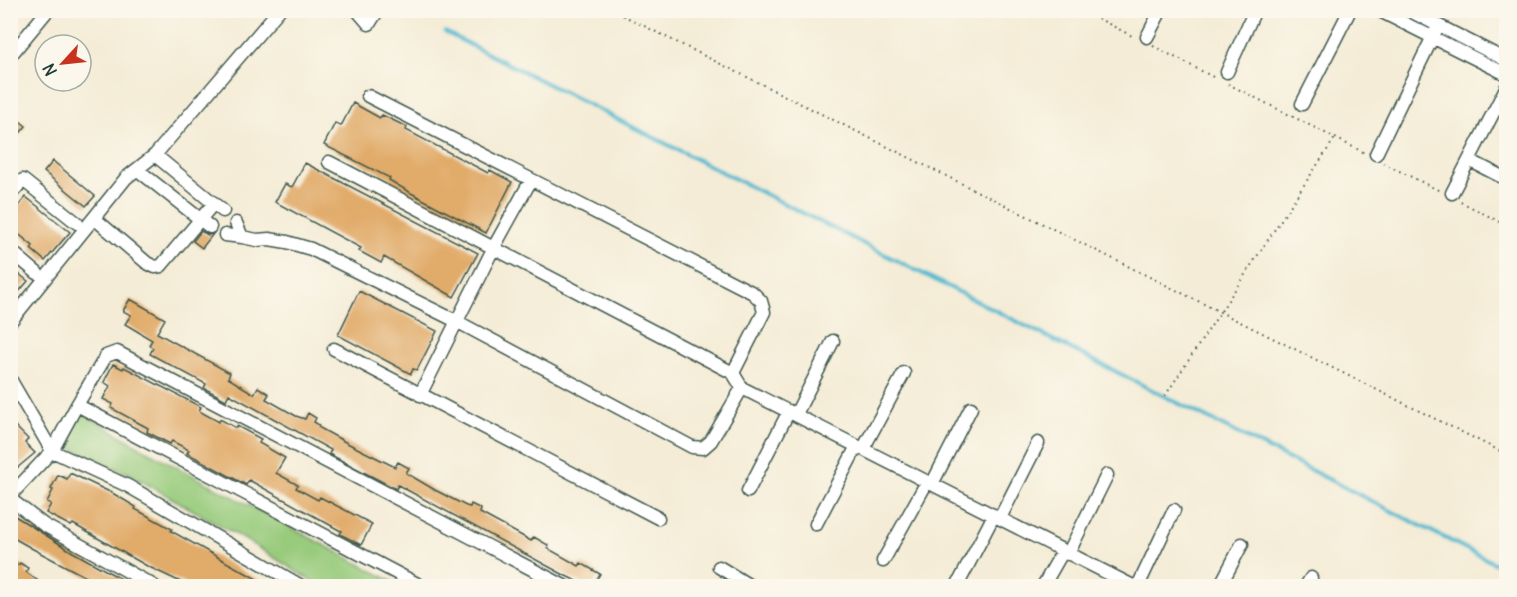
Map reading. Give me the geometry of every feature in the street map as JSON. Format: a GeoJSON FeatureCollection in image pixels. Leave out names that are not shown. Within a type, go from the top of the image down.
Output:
{"type":"FeatureCollection","features":[{"type":"Feature","properties":{"kind":"street"},"geometry":{"type":"LineString","coordinates":[[10,56],[48,10]]}},
{"type":"Feature","properties":{"kind":"street"},"geometry":{"type":"LineString","coordinates":[[10,322],[126,178],[155,155],[279,10]]}},
{"type":"Feature","properties":{"kind":"street"},"geometry":{"type":"LineString","coordinates":[[357,10],[369,24],[378,10]]}},
{"type":"Feature","properties":{"kind":"street"},"geometry":{"type":"LineString","coordinates":[[1142,39],[1161,10]]}},
{"type":"Feature","properties":{"kind":"street"},"geometry":{"type":"LineString","coordinates":[[1227,72],[1255,10]]}},
{"type":"Feature","properties":{"kind":"street"},"geometry":{"type":"LineString","coordinates":[[1302,104],[1350,10]]}},
{"type":"Feature","properties":{"kind":"street"},"geometry":{"type":"LineString","coordinates":[[1378,10],[1506,74]]}},
{"type":"Feature","properties":{"kind":"street"},"geometry":{"type":"LineString","coordinates":[[1408,10],[1506,60]]}},
{"type":"Feature","properties":{"kind":"street"},"geometry":{"type":"LineString","coordinates":[[1372,155],[1434,38],[1438,26]]}},
{"type":"Feature","properties":{"kind":"street"},"geometry":{"type":"LineString","coordinates":[[1451,195],[1506,88]]}},
{"type":"Feature","properties":{"kind":"street"},"geometry":{"type":"LineString","coordinates":[[368,96],[753,293],[761,301],[764,312],[734,373]]}},
{"type":"Feature","properties":{"kind":"street"},"geometry":{"type":"LineString","coordinates":[[94,218],[147,263],[155,267],[161,266],[200,220],[218,207],[155,155]]}},
{"type":"Feature","properties":{"kind":"street"},"geometry":{"type":"LineString","coordinates":[[1469,160],[1506,179]]}},
{"type":"Feature","properties":{"kind":"street"},"geometry":{"type":"LineString","coordinates":[[329,162],[734,373],[742,388],[1133,586],[1174,510]]}},
{"type":"Feature","properties":{"kind":"street"},"geometry":{"type":"LineString","coordinates":[[138,170],[210,228]]}},
{"type":"Feature","properties":{"kind":"street"},"geometry":{"type":"LineString","coordinates":[[10,195],[23,180],[77,223]]}},
{"type":"Feature","properties":{"kind":"street"},"geometry":{"type":"LineString","coordinates":[[420,395],[494,247],[531,180]]}},
{"type":"Feature","properties":{"kind":"street"},"geometry":{"type":"LineString","coordinates":[[236,223],[242,237]]}},
{"type":"Feature","properties":{"kind":"street"},"geometry":{"type":"LineString","coordinates":[[225,235],[301,245],[458,322],[692,447],[703,448],[711,441],[742,388]]}},
{"type":"Feature","properties":{"kind":"street"},"geometry":{"type":"LineString","coordinates":[[10,250],[38,273]]}},
{"type":"Feature","properties":{"kind":"street"},"geometry":{"type":"LineString","coordinates":[[748,491],[833,341]]}},
{"type":"Feature","properties":{"kind":"street"},"geometry":{"type":"LineString","coordinates":[[334,349],[658,518]]}},
{"type":"Feature","properties":{"kind":"street"},"geometry":{"type":"LineString","coordinates":[[154,586],[44,525],[10,497],[52,451],[106,356],[117,352],[564,586]]}},
{"type":"Feature","properties":{"kind":"street"},"geometry":{"type":"LineString","coordinates":[[816,524],[904,373]]}},
{"type":"Feature","properties":{"kind":"street"},"geometry":{"type":"LineString","coordinates":[[10,379],[52,451],[128,486],[301,586]]}},
{"type":"Feature","properties":{"kind":"street"},"geometry":{"type":"LineString","coordinates":[[77,405],[421,586]]}},
{"type":"Feature","properties":{"kind":"street"},"geometry":{"type":"LineString","coordinates":[[883,561],[971,408]]}},
{"type":"Feature","properties":{"kind":"street"},"geometry":{"type":"LineString","coordinates":[[957,586],[1038,443]]}},
{"type":"Feature","properties":{"kind":"street"},"geometry":{"type":"LineString","coordinates":[[1043,586],[1065,552],[1107,475]]}},
{"type":"Feature","properties":{"kind":"street"},"geometry":{"type":"LineString","coordinates":[[1221,586],[1242,544]]}},
{"type":"Feature","properties":{"kind":"street"},"geometry":{"type":"LineString","coordinates":[[719,567],[750,586]]}},
{"type":"Feature","properties":{"kind":"street"},"geometry":{"type":"LineString","coordinates":[[64,586],[73,586]]}},
{"type":"Feature","properties":{"kind":"path"},"geometry":{"type":"LineString","coordinates":[[612,10],[1506,454]]}},
{"type":"Feature","properties":{"kind":"path"},"geometry":{"type":"LineString","coordinates":[[1082,10],[1451,195],[1506,225]]}},
{"type":"Feature","properties":{"kind":"path"},"geometry":{"type":"LineString","coordinates":[[1165,396],[1335,138]]}},
{"type":"Feature","properties":{"kind":"green space"},"geometry":{"type":"Polygon","coordinates":[[[79,411],[145,450],[401,586],[320,586],[244,539],[129,474],[64,445],[79,411]]]}},
{"type":"Feature","properties":{"kind":"building"},"geometry":{"type":"Polygon","coordinates":[[[353,103],[380,118],[382,115],[407,127],[406,130],[488,173],[490,170],[512,182],[486,233],[411,193],[389,180],[390,178],[324,145],[335,123],[341,126],[353,103]]]}},
{"type":"Feature","properties":{"kind":"building"},"geometry":{"type":"Polygon","coordinates":[[[10,113],[26,126],[10,145],[10,113]]]}},
{"type":"Feature","properties":{"kind":"building"},"geometry":{"type":"Polygon","coordinates":[[[53,161],[95,196],[86,206],[44,172],[53,161]]]}},
{"type":"Feature","properties":{"kind":"building"},"geometry":{"type":"Polygon","coordinates":[[[305,163],[478,253],[454,297],[384,257],[381,263],[359,251],[361,248],[275,202],[285,184],[292,187],[305,163]]]}},
{"type":"Feature","properties":{"kind":"building"},"geometry":{"type":"Polygon","coordinates":[[[26,197],[70,232],[45,261],[31,249],[33,246],[10,227],[10,216],[26,197]]]}},
{"type":"Feature","properties":{"kind":"building"},"geometry":{"type":"Polygon","coordinates":[[[201,231],[208,235],[213,234],[202,248],[193,241],[201,231]]]}},
{"type":"Feature","properties":{"kind":"building"},"geometry":{"type":"Polygon","coordinates":[[[10,267],[28,281],[10,302],[10,267]]]}},
{"type":"Feature","properties":{"kind":"building"},"geometry":{"type":"Polygon","coordinates":[[[359,291],[437,331],[417,370],[413,369],[411,374],[338,335],[359,291]]]}},
{"type":"Feature","properties":{"kind":"building"},"geometry":{"type":"Polygon","coordinates":[[[130,299],[165,319],[157,333],[230,373],[228,378],[254,394],[258,387],[269,394],[266,399],[296,416],[305,419],[308,413],[316,418],[314,422],[319,425],[318,427],[347,443],[395,467],[398,462],[409,468],[406,473],[435,490],[466,506],[470,507],[471,504],[481,509],[480,513],[531,541],[534,537],[548,545],[547,548],[579,566],[581,563],[600,574],[592,586],[587,586],[398,485],[396,489],[329,454],[331,450],[229,394],[226,400],[204,388],[206,384],[150,354],[153,348],[149,345],[152,340],[125,324],[131,315],[123,311],[130,299]]]}},
{"type":"Feature","properties":{"kind":"building"},"geometry":{"type":"Polygon","coordinates":[[[113,364],[123,369],[124,367],[201,407],[199,411],[219,422],[220,419],[261,439],[259,443],[285,458],[276,473],[298,485],[296,488],[318,500],[320,497],[372,524],[361,545],[340,534],[342,531],[249,480],[246,485],[187,453],[189,450],[172,441],[170,444],[147,432],[148,428],[111,408],[113,404],[103,399],[110,386],[104,382],[113,364]]]}},
{"type":"Feature","properties":{"kind":"building"},"geometry":{"type":"Polygon","coordinates":[[[10,421],[28,439],[25,443],[35,453],[10,474],[10,421]]]}},
{"type":"Feature","properties":{"kind":"building"},"geometry":{"type":"Polygon","coordinates":[[[70,473],[114,494],[136,507],[135,509],[172,529],[171,531],[269,586],[189,586],[147,566],[73,524],[71,526],[46,513],[51,504],[47,502],[53,490],[51,489],[58,475],[67,479],[70,473]]]}},
{"type":"Feature","properties":{"kind":"building"},"geometry":{"type":"Polygon","coordinates":[[[15,516],[134,586],[103,586],[10,536],[10,523],[15,516]]]}},
{"type":"Feature","properties":{"kind":"building"},"geometry":{"type":"Polygon","coordinates":[[[10,561],[28,568],[26,572],[45,586],[10,586],[10,561]]]}},
{"type":"Feature","properties":{"kind":"waterway"},"geometry":{"type":"LineString","coordinates":[[445,32],[1506,569]]}}]}
